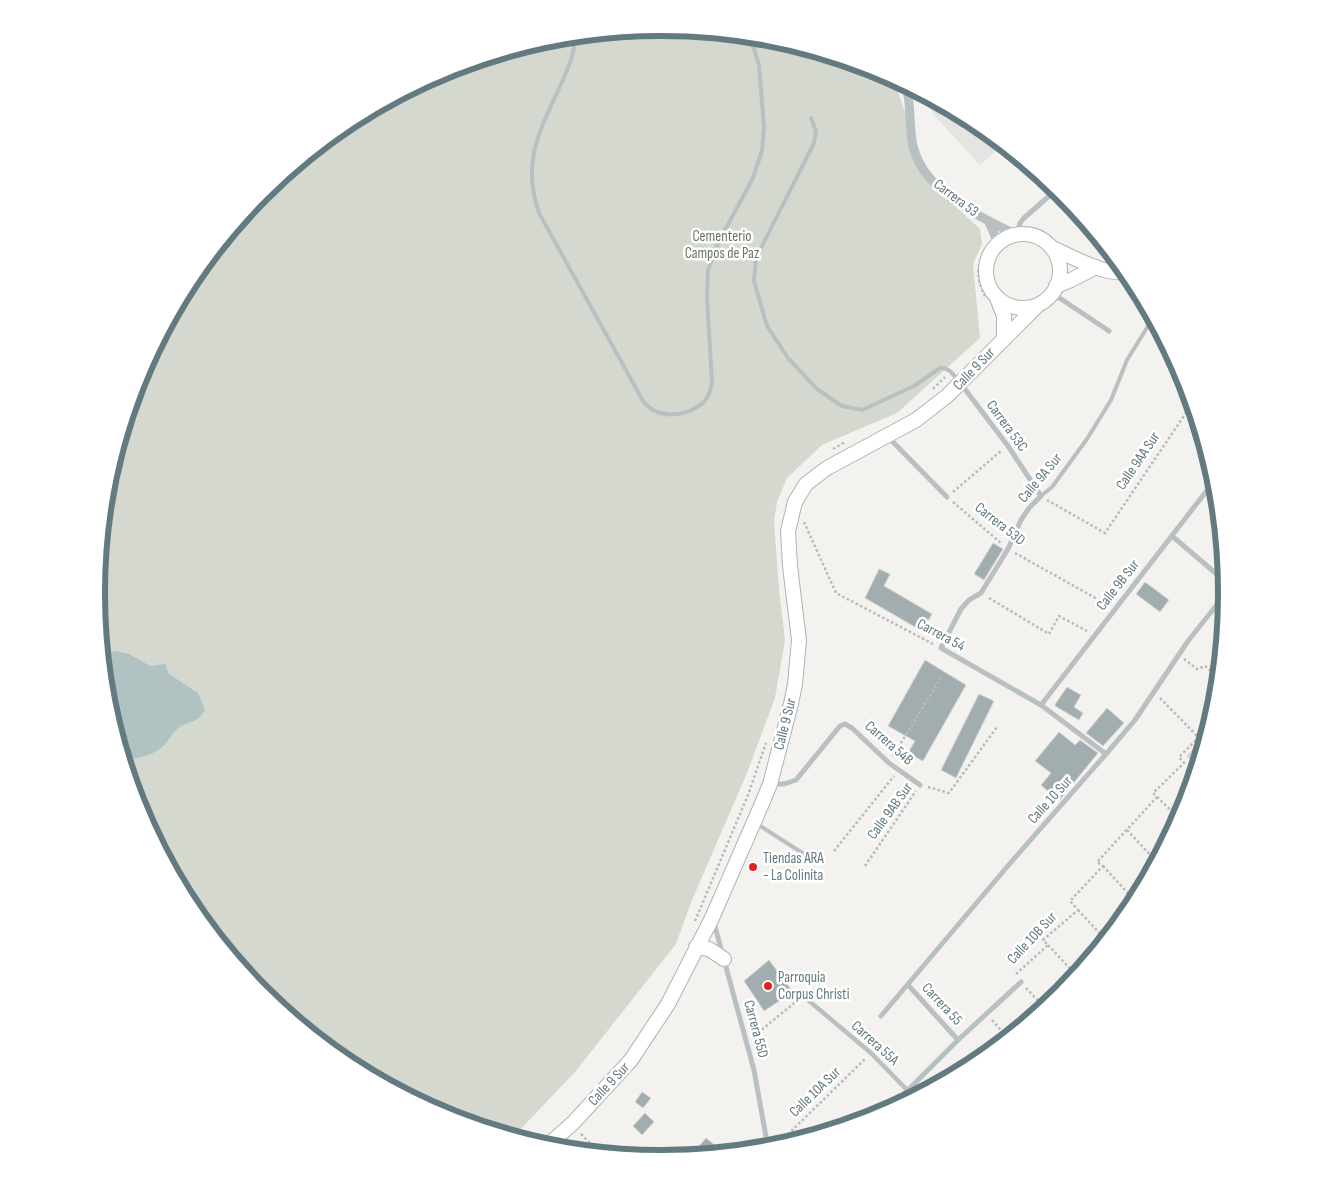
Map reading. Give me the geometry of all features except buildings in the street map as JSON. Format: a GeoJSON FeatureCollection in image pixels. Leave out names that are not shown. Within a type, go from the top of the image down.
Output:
{"type":"FeatureCollection","features":[{"type":"Feature","properties":{"kind":"main road"},"geometry":{"type":"LineString","coordinates":[[1096,267],[1054,289],[1036,307],[1018,308],[992,298],[987,282],[986,266],[995,242],[1016,234],[1030,234],[1038,237],[1052,248],[1117,274]]}},
{"type":"Feature","properties":{"kind":"main road"},"geometry":{"type":"LineString","coordinates":[[1052,248],[1059,270],[1054,289]]}},
{"type":"Feature","properties":{"kind":"main road","name":"Calle 9 Sur"},"geometry":{"type":"LineString","coordinates":[[992,298],[1004,316],[1004,339]]}},
{"type":"Feature","properties":{"kind":"main road","name":"Calle 9 Sur"},"geometry":{"type":"LineString","coordinates":[[555,1139],[573,1123],[632,1060],[668,1004],[712,918],[755,823],[770,784],[791,704],[799,640],[790,566],[788,531],[795,502],[806,484],[827,468],[916,420],[960,384],[1036,307]]}},
{"type":"Feature","properties":{"kind":"main road"},"geometry":{"type":"LineString","coordinates":[[696,947],[709,949],[724,959]]}},
{"type":"Feature","properties":{"kind":"street","name":"Carrera 53"},"geometry":{"type":"LineString","coordinates":[[907,94],[914,150],[922,169],[936,186],[959,203],[989,222],[1016,234]]}},
{"type":"Feature","properties":{"kind":"street"},"geometry":{"type":"LineString","coordinates":[[1016,234],[1024,218],[1051,195]]}},
{"type":"Feature","properties":{"kind":"street","name":"Carrera 53"},"geometry":{"type":"LineString","coordinates":[[989,222],[995,242]]}},
{"type":"Feature","properties":{"kind":"street"},"geometry":{"type":"LineString","coordinates":[[1054,289],[1109,330]]}},
{"type":"Feature","properties":{"kind":"street","name":"Carrera 53C"},"geometry":{"type":"LineString","coordinates":[[960,384],[1008,446],[1041,496]]}},
{"type":"Feature","properties":{"kind":"street"},"geometry":{"type":"LineString","coordinates":[[886,436],[947,497]]}},
{"type":"Feature","properties":{"kind":"street","name":"Calle 9B Sur"},"geometry":{"type":"LineString","coordinates":[[1041,706],[1209,488]]}},
{"type":"Feature","properties":{"kind":"street","name":"Calle 9A Sur"},"geometry":{"type":"LineString","coordinates":[[941,648],[961,609],[969,600],[981,593],[1008,549],[1021,520],[1029,508],[1041,496]]}},
{"type":"Feature","properties":{"kind":"street"},"geometry":{"type":"LineString","coordinates":[[1172,536],[1217,575]]}},
{"type":"Feature","properties":{"kind":"street","name":"Calle 10 Sur"},"geometry":{"type":"LineString","coordinates":[[881,1016],[1012,861],[1135,720],[1179,655],[1218,604]]}},
{"type":"Feature","properties":{"kind":"street","name":"Carrera 54"},"geometry":{"type":"LineString","coordinates":[[941,648],[1041,706],[1106,754]]}},
{"type":"Feature","properties":{"kind":"street","name":"Carrera 54B"},"geometry":{"type":"LineString","coordinates":[[770,784],[784,784],[796,780],[840,726],[849,726],[889,762],[920,785]]}},
{"type":"Feature","properties":{"kind":"street","name":"Carrera 55D"},"geometry":{"type":"LineString","coordinates":[[712,918],[754,1070],[766,1140]]}},
{"type":"Feature","properties":{"kind":"street","name":"Calle 10B Sur"},"geometry":{"type":"LineString","coordinates":[[904,1094],[958,1040],[1021,982]]}},
{"type":"Feature","properties":{"kind":"street","name":"Carrera 55"},"geometry":{"type":"LineString","coordinates":[[908,985],[958,1040]]}},
{"type":"Feature","properties":{"kind":"street","name":"Carrera 55A"},"geometry":{"type":"LineString","coordinates":[[802,996],[871,1053],[908,1090]]}},
{"type":"Feature","properties":{"kind":"lane"},"geometry":{"type":"LineString","coordinates":[[574,44],[570,65],[540,131],[532,155],[531,171],[534,200],[548,230],[643,402],[647,407],[658,413],[672,415],[687,411],[703,403],[710,392],[712,382],[707,297],[708,270],[718,243],[752,180],[762,151],[764,127],[759,64],[753,44]]}},
{"type":"Feature","properties":{"kind":"lane"},"geometry":{"type":"LineString","coordinates":[[811,118],[816,131],[814,143],[756,258],[754,280],[767,326],[788,358],[817,389],[842,406],[862,410],[914,386],[940,368],[945,368],[951,372],[960,384]]}},
{"type":"Feature","properties":{"kind":"lane","name":"Calle 9A Sur"},"geometry":{"type":"LineString","coordinates":[[1041,496],[1052,487],[1087,439],[1111,400],[1127,360],[1149,324]]}},
{"type":"Feature","properties":{"kind":"lane"},"geometry":{"type":"LineString","coordinates":[[755,823],[815,862]]}},
{"type":"Feature","properties":{"kind":"path"},"geometry":{"type":"LineString","coordinates":[[992,298],[979,284],[978,272],[986,249],[995,242]]}},
{"type":"Feature","properties":{"kind":"path"},"geometry":{"type":"LineString","coordinates":[[930,391],[951,372]]}},
{"type":"Feature","properties":{"kind":"path","name":"Calle 9AA Sur"},"geometry":{"type":"LineString","coordinates":[[1041,496],[1106,533],[1188,411]]}},
{"type":"Feature","properties":{"kind":"path"},"geometry":{"type":"LineString","coordinates":[[829,452],[845,442]]}},
{"type":"Feature","properties":{"kind":"path"},"geometry":{"type":"LineString","coordinates":[[947,497],[1008,446]]}},
{"type":"Feature","properties":{"kind":"path","name":"Carrera 53D"},"geometry":{"type":"LineString","coordinates":[[947,497],[1008,549],[1116,609]]}},
{"type":"Feature","properties":{"kind":"path","name":"Carrera 54"},"geometry":{"type":"LineString","coordinates":[[801,516],[836,594],[941,648]]}},
{"type":"Feature","properties":{"kind":"path"},"geometry":{"type":"LineString","coordinates":[[981,593],[1049,634],[1059,616],[1095,636]]}},
{"type":"Feature","properties":{"kind":"path"},"geometry":{"type":"LineString","coordinates":[[1179,655],[1198,669],[1205,666],[1212,672]]}},
{"type":"Feature","properties":{"kind":"path"},"geometry":{"type":"LineString","coordinates":[[889,762],[942,676]]}},
{"type":"Feature","properties":{"kind":"path"},"geometry":{"type":"LineString","coordinates":[[1154,692],[1199,736]]}},
{"type":"Feature","properties":{"kind":"path","name":"Calle 9AB Sur"},"geometry":{"type":"LineString","coordinates":[[865,866],[920,785],[949,793],[997,727]]}},
{"type":"Feature","properties":{"kind":"path"},"geometry":{"type":"LineString","coordinates":[[691,929],[748,795],[768,738]]}},
{"type":"Feature","properties":{"kind":"path","name":"Calle 10B Sur"},"geometry":{"type":"LineString","coordinates":[[1021,982],[1016,974],[1048,944],[1044,940],[1078,910],[1070,901],[1103,866],[1096,862],[1157,797],[1153,793],[1184,763],[1179,757],[1199,738]]}},
{"type":"Feature","properties":{"kind":"path"},"geometry":{"type":"LineString","coordinates":[[834,851],[899,770]]}},
{"type":"Feature","properties":{"kind":"path"},"geometry":{"type":"LineString","coordinates":[[1157,797],[1173,812]]}},
{"type":"Feature","properties":{"kind":"path"},"geometry":{"type":"LineString","coordinates":[[1127,830],[1152,856]]}},
{"type":"Feature","properties":{"kind":"path"},"geometry":{"type":"LineString","coordinates":[[1103,866],[1129,894]]}},
{"type":"Feature","properties":{"kind":"path"},"geometry":{"type":"LineString","coordinates":[[1078,910],[1101,935]]}},
{"type":"Feature","properties":{"kind":"path"},"geometry":{"type":"LineString","coordinates":[[1048,944],[1071,970]]}},
{"type":"Feature","properties":{"kind":"path"},"geometry":{"type":"LineString","coordinates":[[1021,982],[1039,1002]]}},
{"type":"Feature","properties":{"kind":"path"},"geometry":{"type":"LineString","coordinates":[[746,1041],[790,1008]]}},
{"type":"Feature","properties":{"kind":"path"},"geometry":{"type":"LineString","coordinates":[[987,1015],[1003,1033]]}},
{"type":"Feature","properties":{"kind":"path","name":"Calle 10A Sur"},"geometry":{"type":"LineString","coordinates":[[787,1135],[871,1053]]}},
{"type":"Feature","properties":{"kind":"path"},"geometry":{"type":"LineString","coordinates":[[578,1131],[592,1145]]}},
{"type":"Feature","properties":{"kind":"shaded area"},"geometry":{"type":"Polygon","coordinates":[[[931,106],[971,130],[998,149],[980,165],[933,114],[931,106]]]}},
{"type":"Feature","properties":{"kind":"shaded area"},"geometry":{"type":"Polygon","coordinates":[[[115,651],[129,654],[150,666],[165,664],[169,674],[198,693],[205,710],[197,719],[176,730],[167,742],[155,752],[132,759],[131,763],[115,702],[109,653],[115,651]]]}},
{"type":"Feature","properties":{"kind":"green space","name":"Cementerio Campos de Paz"},"geometry":{"type":"Polygon","coordinates":[[[662,36],[698,37],[770,47],[806,55],[840,66],[897,89],[932,185],[980,229],[982,244],[973,264],[980,338],[897,413],[822,445],[787,478],[777,502],[774,521],[785,640],[775,698],[747,773],[692,900],[676,944],[575,1072],[518,1131],[448,1107],[383,1075],[323,1035],[294,1012],[268,987],[220,932],[179,871],[162,839],[134,772],[115,702],[106,629],[105,593],[106,557],[115,484],[134,414],[147,380],[179,315],[199,284],[220,254],[268,199],[294,174],[352,130],[415,94],[448,79],[517,55],[553,47],[625,37],[662,36]]]}},
{"type":"Feature","properties":{"kind":"green space"},"geometry":{"type":"Polygon","coordinates":[[[1197,745],[1192,761],[1186,756],[1197,745]]]}},
{"type":"Feature","properties":{"kind":"place","name":"Tiendas ARA - La Colinita"},"geometry":{"type":"Point","coordinates":[753,867]}},
{"type":"Feature","properties":{"kind":"place","name":"Parroquia Corpus Christi"},"geometry":{"type":"Point","coordinates":[768,986]}}]}
